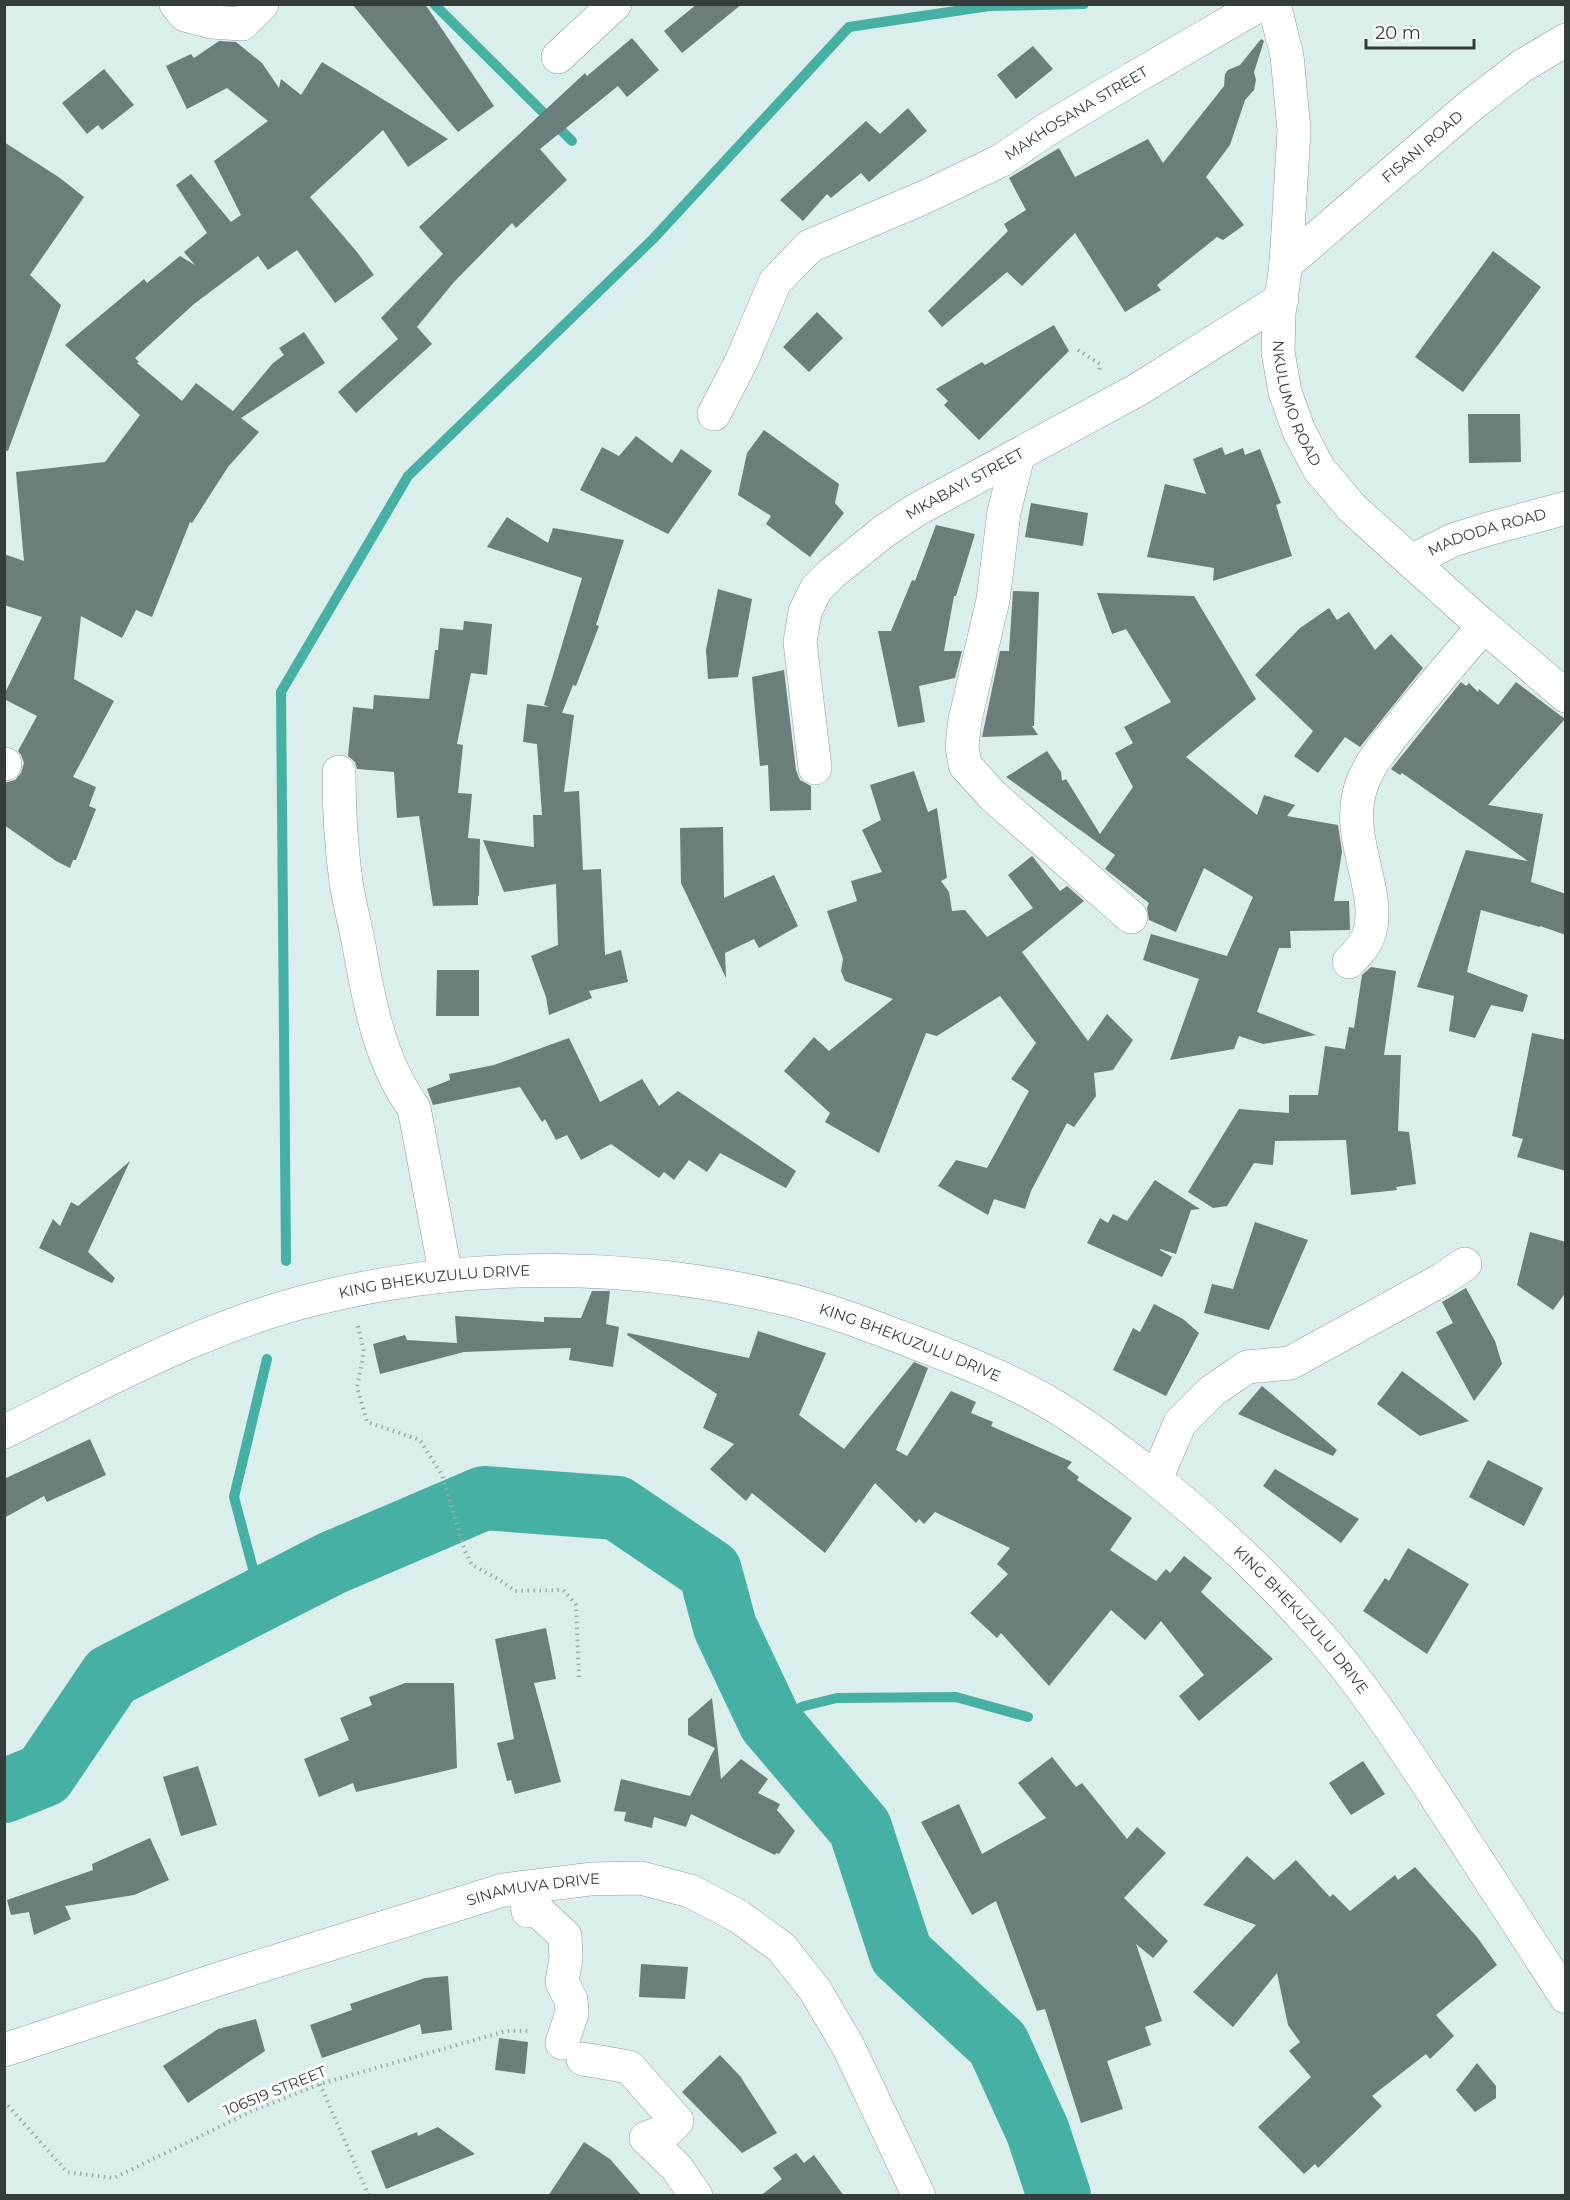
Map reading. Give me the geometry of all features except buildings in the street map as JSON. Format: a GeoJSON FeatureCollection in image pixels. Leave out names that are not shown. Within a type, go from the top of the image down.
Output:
{"type":"FeatureCollection","features":[{"type":"Feature","properties":{"kind":"street"},"geometry":{"type":"LineString","coordinates":[[176,4],[184,15],[212,22],[242,24],[262,4]]}},
{"type":"Feature","properties":{"kind":"street"},"geometry":{"type":"LineString","coordinates":[[558,57],[615,4]]}},
{"type":"Feature","properties":{"kind":"street","name":"MAKHOSANA STREET"},"geometry":{"type":"LineString","coordinates":[[714,414],[742,360],[775,282],[810,246],[950,186],[1002,160],[1046,130],[1261,4]]}},
{"type":"Feature","properties":{"kind":"street","name":"NKULUMO ROAD"},"geometry":{"type":"LineString","coordinates":[[1274,4],[1287,56],[1294,130],[1278,352],[1284,392],[1299,431],[1319,469],[1352,508],[1566,696]]}},
{"type":"Feature","properties":{"kind":"street","name":"FISANI ROAD"},"geometry":{"type":"LineString","coordinates":[[1286,264],[1470,106],[1522,66],[1566,40]]}},
{"type":"Feature","properties":{"kind":"street","name":"MKABAYI STREET"},"geometry":{"type":"LineString","coordinates":[[815,768],[800,642],[805,612],[816,589],[883,532],[916,510],[1139,389],[1282,299]]}},
{"type":"Feature","properties":{"kind":"street"},"geometry":{"type":"LineString","coordinates":[[1018,456],[1004,512],[993,600],[965,720],[962,746],[965,765],[993,796],[1131,917]]}},
{"type":"Feature","properties":{"kind":"street","name":"MADODA ROAD"},"geometry":{"type":"LineString","coordinates":[[1411,561],[1454,540],[1566,508]]}},
{"type":"Feature","properties":{"kind":"street"},"geometry":{"type":"LineString","coordinates":[[1349,963],[1363,946],[1371,918],[1355,822],[1361,785],[1388,741],[1484,626]]}},
{"type":"Feature","properties":{"kind":"street"},"geometry":{"type":"LineString","coordinates":[[339,772],[339,809],[346,882],[365,981],[388,1060],[400,1089],[414,1108],[446,1276]]}},
{"type":"Feature","properties":{"kind":"street"},"geometry":{"type":"LineString","coordinates":[[1156,1479],[1180,1423],[1212,1391],[1247,1367],[1290,1363],[1443,1279],[1465,1264]]}},
{"type":"Feature","properties":{"kind":"street","name":"KING BHEKUZULU DRIVE"},"geometry":{"type":"LineString","coordinates":[[4,1432],[204,1335],[257,1316],[319,1298],[382,1284],[506,1271],[626,1272],[708,1283],[795,1301],[847,1317],[987,1370],[1049,1402],[1112,1445],[1156,1479],[1243,1552],[1316,1631],[1386,1721],[1566,1997]]}},
{"type":"Feature","properties":{"kind":"street","name":"SINAMUVA DRIVE"},"geometry":{"type":"LineString","coordinates":[[4,2050],[401,1920],[503,1890],[591,1879],[641,1878],[690,1891],[738,1916],[782,1947],[815,1990],[848,2046],[919,2196]]}},
{"type":"Feature","properties":{"kind":"street"},"geometry":{"type":"LineString","coordinates":[[524,1887],[528,1911],[537,1910],[566,1936],[566,1958],[562,1982],[571,2000],[573,2051],[629,2067],[677,2121],[668,2130],[646,2138],[677,2168],[696,2196]]}},
{"type":"Feature","properties":{"kind":"path"},"geometry":{"type":"LineString","coordinates":[[1078,350],[1100,364],[1099,372],[1106,373]]}},
{"type":"Feature","properties":{"kind":"path"},"geometry":{"type":"LineString","coordinates":[[350,1291],[364,1352],[357,1387],[367,1422],[420,1440],[442,1475],[465,1551],[472,1565],[515,1591],[563,1590],[576,1605],[579,1677]]}},
{"type":"Feature","properties":{"kind":"path","name":"106519 STREET"},"geometry":{"type":"LineString","coordinates":[[4,2101],[67,2172],[114,2178],[252,2111],[320,2084],[506,2031],[548,2031],[573,2051]]}},
{"type":"Feature","properties":{"kind":"path"},"geometry":{"type":"LineString","coordinates":[[320,2084],[369,2196]]}},
{"type":"Feature","properties":{"kind":"waterway"},"geometry":{"type":"LineString","coordinates":[[434,4],[572,141]]}},
{"type":"Feature","properties":{"kind":"waterway"},"geometry":{"type":"LineString","coordinates":[[286,1261],[281,692],[408,476],[653,239],[849,27],[989,6],[1084,4]]}},
{"type":"Feature","properties":{"kind":"waterway"},"geometry":{"type":"LineString","coordinates":[[261,1599],[234,1497],[267,1359]]}},
{"type":"Feature","properties":{"kind":"waterway"},"geometry":{"type":"LineString","coordinates":[[4,1791],[44,1775],[111,1676],[332,1563],[484,1498],[617,1508],[710,1571],[725,1627],[770,1722],[860,1828],[901,1954],[998,2044],[1038,2132],[1059,2196]]}},
{"type":"Feature","properties":{"kind":"waterway"},"geometry":{"type":"LineString","coordinates":[[770,1722],[804,1706],[837,1698],[956,1697],[1028,1717]]}}]}
